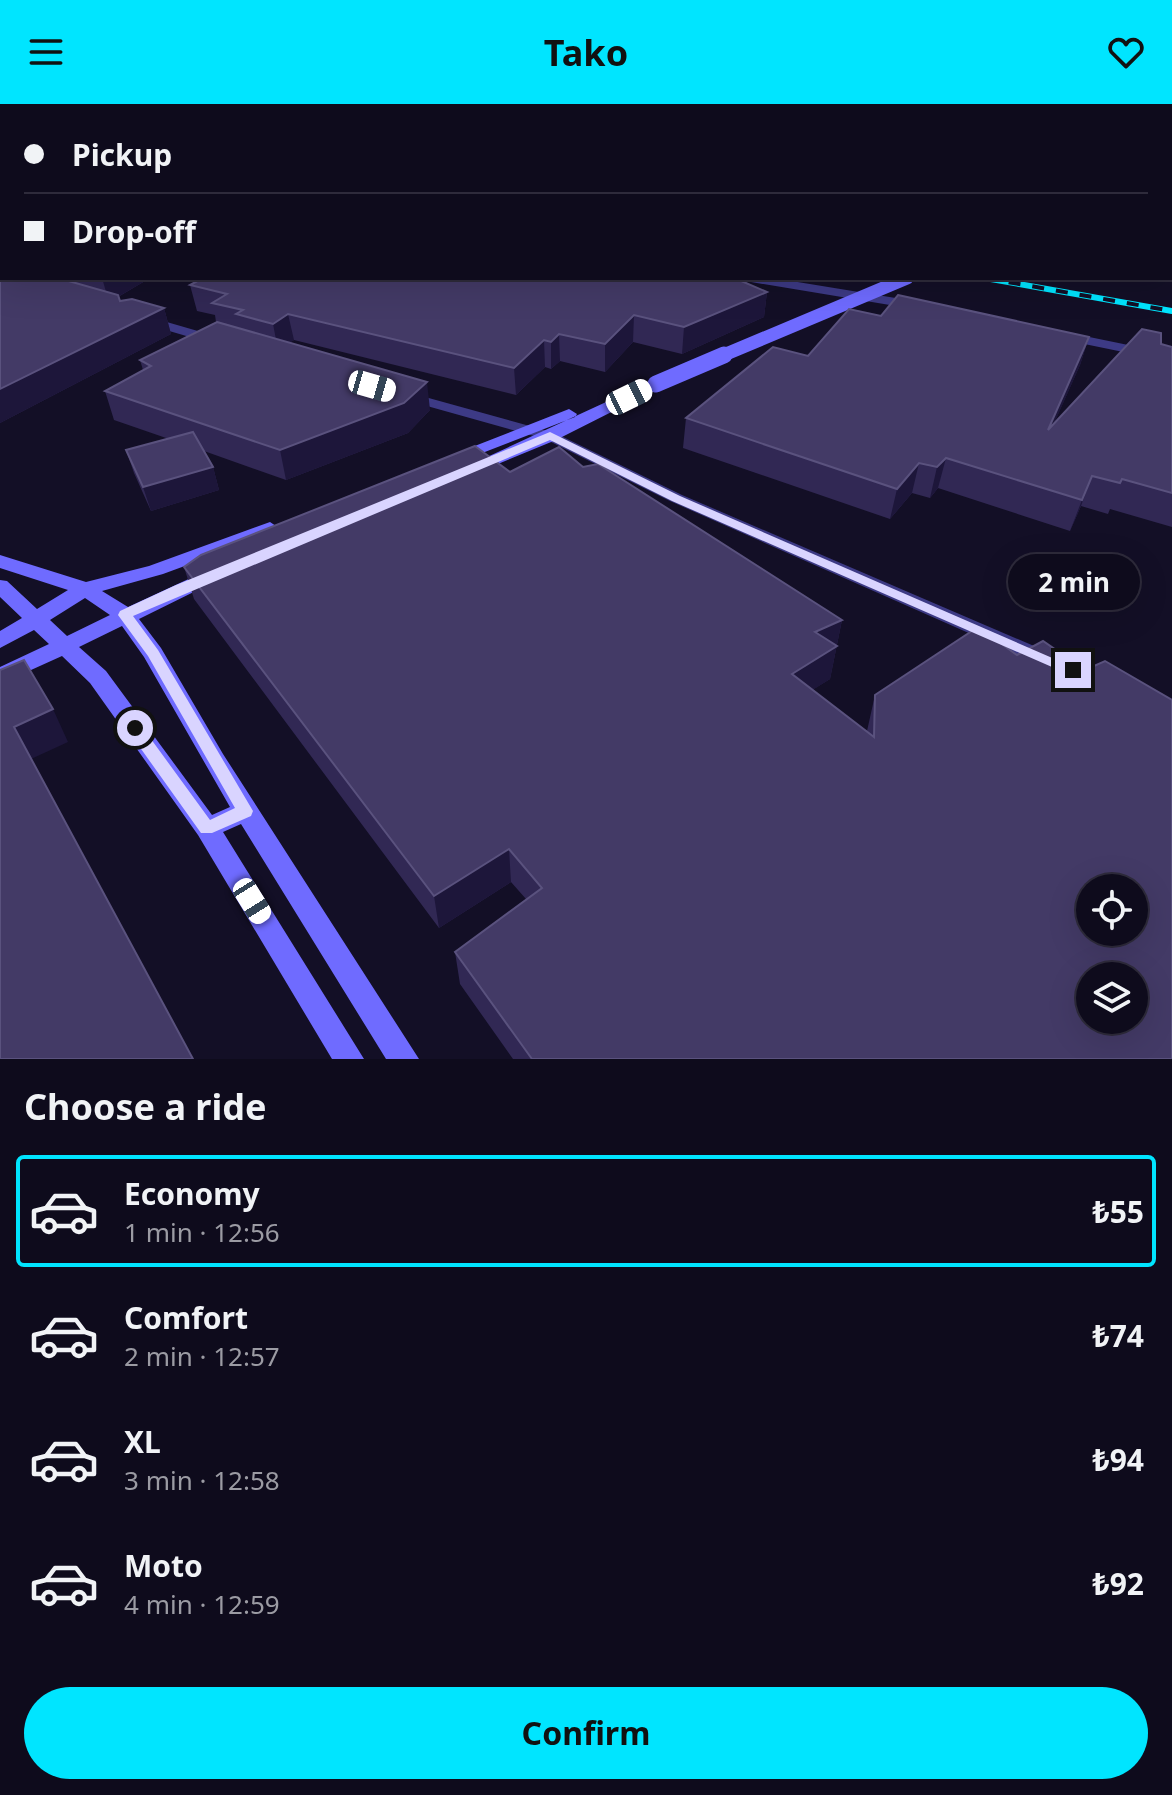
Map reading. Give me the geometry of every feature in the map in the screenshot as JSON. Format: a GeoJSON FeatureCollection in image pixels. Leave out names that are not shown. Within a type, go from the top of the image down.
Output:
{"type":"FeatureCollection","features":[{"type":"Feature","properties":{"kind":"street"},"geometry":{"type":"LineString","coordinates":[[763,280],[934,308]]}},
{"type":"Feature","properties":{"kind":"street"},"geometry":{"type":"LineString","coordinates":[[656,384],[525,430],[443,470],[550,436],[656,384],[902,280]]}},
{"type":"Feature","properties":{"kind":"street"},"geometry":{"type":"LineString","coordinates":[[134,316],[236,346]]}},
{"type":"Feature","properties":{"kind":"street"},"geometry":{"type":"LineString","coordinates":[[1057,334],[1172,358]]}},
{"type":"Feature","properties":{"kind":"street"},"geometry":{"type":"LineString","coordinates":[[387,390],[550,436],[676,498],[1067,668]]}},
{"type":"Feature","properties":{"kind":"street"},"geometry":{"type":"LineString","coordinates":[[0,641],[85,589],[156,570],[288,521]]}},
{"type":"Feature","properties":{"kind":"street"},"geometry":{"type":"LineString","coordinates":[[0,561],[85,589],[125,615],[153,653],[245,811],[404,1059]]}},
{"type":"Feature","properties":{"kind":"street"},"geometry":{"type":"LineString","coordinates":[[0,676],[237,565]]}},
{"type":"Feature","properties":{"kind":"street"},"geometry":{"type":"LineString","coordinates":[[0,586],[98,677],[207,828],[349,1059]]}},
{"type":"Feature","properties":{"kind":"street"},"geometry":{"type":"LineString","coordinates":[[207,828],[245,811]]}},
{"type":"Feature","properties":{"kind":"building"},"geometry":{"type":"Polygon","coordinates":[[[0,280],[65,280],[118,295],[120,301],[132,299],[164,308],[0,389],[0,280]]]}},
{"type":"Feature","properties":{"kind":"building"},"geometry":{"type":"Polygon","coordinates":[[[199,280],[739,280],[767,292],[684,327],[634,315],[605,344],[559,334],[551,342],[544,340],[514,368],[288,314],[273,324],[236,314],[243,310],[212,303],[227,294],[190,285],[199,280]]]}},
{"type":"Feature","properties":{"kind":"building"},"geometry":{"type":"Polygon","coordinates":[[[898,295],[1089,337],[1048,430],[1142,329],[1161,333],[1161,344],[1172,347],[1172,493],[1122,479],[1120,483],[1092,476],[1082,500],[946,458],[937,467],[919,463],[897,489],[686,418],[773,347],[808,356],[849,309],[881,316],[898,295]]]}},
{"type":"Feature","properties":{"kind":"building"},"geometry":{"type":"Polygon","coordinates":[[[217,322],[427,382],[404,403],[280,450],[105,391],[151,366],[140,360],[217,322]]]}},
{"type":"Feature","properties":{"kind":"building"},"geometry":{"type":"Polygon","coordinates":[[[193,432],[213,467],[143,487],[126,450],[193,432]]]}},
{"type":"Feature","properties":{"kind":"building"},"geometry":{"type":"Polygon","coordinates":[[[475,446],[510,472],[559,447],[583,467],[598,464],[842,620],[815,632],[837,646],[792,674],[874,737],[875,695],[978,627],[1017,655],[1043,641],[1085,670],[1105,661],[1172,700],[1172,1059],[532,1059],[455,952],[542,888],[509,849],[434,896],[184,567],[201,555],[475,446]]]}},
{"type":"Feature","properties":{"kind":"building"},"geometry":{"type":"Polygon","coordinates":[[[24,660],[53,709],[14,727],[193,1059],[0,1059],[0,670],[24,660]]]}},
{"type":"Feature","properties":{"kind":"railway"},"geometry":{"type":"LineString","coordinates":[[996,280],[1172,311]]}},
{"type":"Feature","properties":{"kind":"route"},"geometry":{"type":"LineString","coordinates":[[135,728],[207,828],[245,811],[153,653],[125,615],[180,588],[550,436],[676,498],[1073,670]]}}]}
